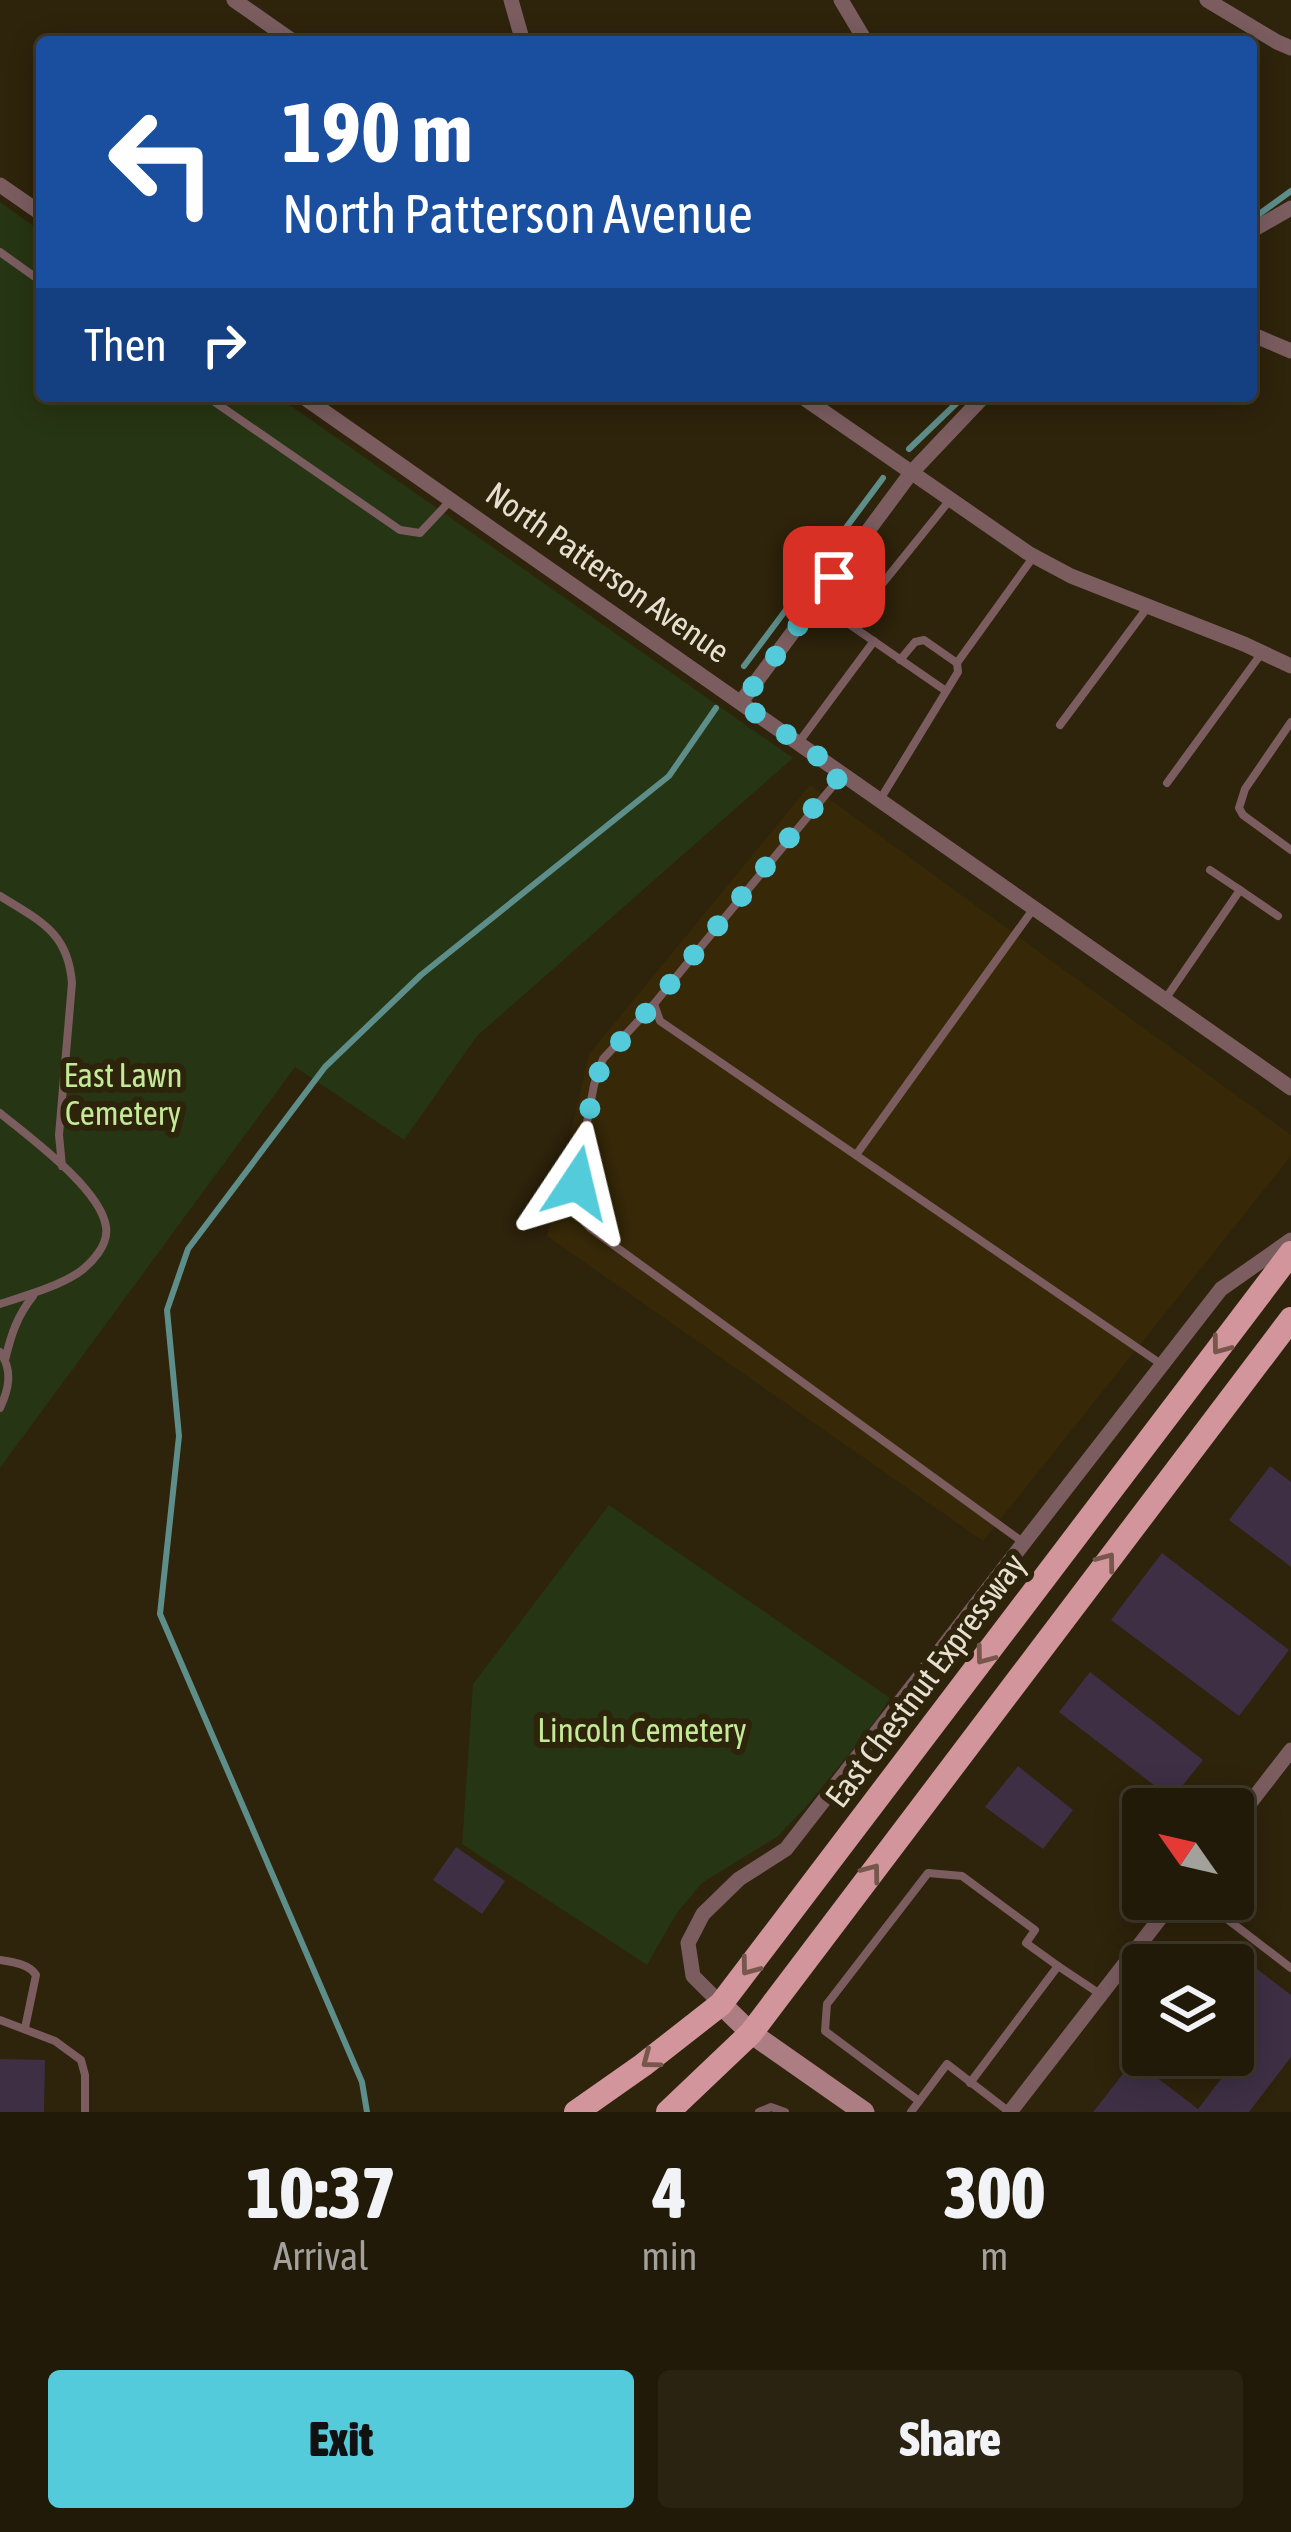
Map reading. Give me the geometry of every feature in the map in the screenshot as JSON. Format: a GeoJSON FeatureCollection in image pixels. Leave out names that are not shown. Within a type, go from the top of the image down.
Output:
{"type":"FeatureCollection","features":[{"type":"Feature","properties":{"kind":"main road","name":"East Chestnut Expressway"},"geometry":{"type":"LineString","coordinates":[[576,2112],[721,2004],[1291,1252]]}},
{"type":"Feature","properties":{"kind":"main road"},"geometry":{"type":"LineString","coordinates":[[668,2112],[751,2033],[1291,1319]]}},
{"type":"Feature","properties":{"kind":"street"},"geometry":{"type":"LineString","coordinates":[[233,0],[285,36]]}},
{"type":"Feature","properties":{"kind":"street"},"geometry":{"type":"LineString","coordinates":[[511,0],[521,36]]}},
{"type":"Feature","properties":{"kind":"street"},"geometry":{"type":"LineString","coordinates":[[841,0],[862,36]]}},
{"type":"Feature","properties":{"kind":"street"},"geometry":{"type":"LineString","coordinates":[[1207,0],[1291,48]]}},
{"type":"Feature","properties":{"kind":"street"},"geometry":{"type":"LineString","coordinates":[[0,184],[36,210]]}},
{"type":"Feature","properties":{"kind":"street"},"geometry":{"type":"LineString","coordinates":[[1257,228],[1291,208]]}},
{"type":"Feature","properties":{"kind":"street"},"geometry":{"type":"LineString","coordinates":[[1257,337],[1291,351]]}},
{"type":"Feature","properties":{"kind":"street","name":"North Patterson Avenue"},"geometry":{"type":"LineString","coordinates":[[311,402],[1291,1088]]}},
{"type":"Feature","properties":{"kind":"street"},"geometry":{"type":"LineString","coordinates":[[809,402],[1034,556],[1071,576],[1291,666]]}},
{"type":"Feature","properties":{"kind":"street"},"geometry":{"type":"LineString","coordinates":[[741,703],[910,473],[978,402]]}},
{"type":"Feature","properties":{"kind":"street"},"geometry":{"type":"LineString","coordinates":[[865,2112],[751,2033],[693,1976],[688,1943],[703,1914],[739,1879],[786,1849],[1221,1289],[1291,1240]]}},
{"type":"Feature","properties":{"kind":"street"},"geometry":{"type":"LineString","coordinates":[[1254,1798],[1291,1750]]}},
{"type":"Feature","properties":{"kind":"street"},"geometry":{"type":"LineString","coordinates":[[1009,2112],[1159,1920]]}},
{"type":"Feature","properties":{"kind":"lane"},"geometry":{"type":"LineString","coordinates":[[0,253],[36,278]]}},
{"type":"Feature","properties":{"kind":"lane"},"geometry":{"type":"LineString","coordinates":[[215,402],[400,530],[420,533],[451,500]]}},
{"type":"Feature","properties":{"kind":"lane"},"geometry":{"type":"LineString","coordinates":[[834,577],[860,593],[874,594],[950,500]]}},
{"type":"Feature","properties":{"kind":"lane"},"geometry":{"type":"LineString","coordinates":[[880,800],[958,672],[957,663],[1034,556]]}},
{"type":"Feature","properties":{"kind":"lane"},"geometry":{"type":"LineString","coordinates":[[816,601],[946,692]]}},
{"type":"Feature","properties":{"kind":"lane"},"geometry":{"type":"LineString","coordinates":[[1060,725],[1147,608]]}},
{"type":"Feature","properties":{"kind":"lane"},"geometry":{"type":"LineString","coordinates":[[900,659],[915,642],[924,640],[957,663]]}},
{"type":"Feature","properties":{"kind":"lane"},"geometry":{"type":"LineString","coordinates":[[799,743],[874,641]]}},
{"type":"Feature","properties":{"kind":"lane"},"geometry":{"type":"LineString","coordinates":[[1168,782],[1262,652]]}},
{"type":"Feature","properties":{"kind":"lane"},"geometry":{"type":"LineString","coordinates":[[1291,722],[1245,789],[1239,808],[1291,850]]}},
{"type":"Feature","properties":{"kind":"lane"},"geometry":{"type":"LineString","coordinates":[[842,773],[604,1060],[594,1085],[571,1207],[590,1228],[1024,1543]]}},
{"type":"Feature","properties":{"kind":"lane"},"geometry":{"type":"LineString","coordinates":[[1210,870],[1278,916]]}},
{"type":"Feature","properties":{"kind":"lane"},"geometry":{"type":"LineString","coordinates":[[1165,1000],[1240,890]]}},
{"type":"Feature","properties":{"kind":"lane"},"geometry":{"type":"LineString","coordinates":[[0,896],[56,934],[70,963],[59,1135],[62,1166]]}},
{"type":"Feature","properties":{"kind":"lane"},"geometry":{"type":"LineString","coordinates":[[856,1155],[1034,908]]}},
{"type":"Feature","properties":{"kind":"lane"},"geometry":{"type":"LineString","coordinates":[[654,1004],[660,1021],[1162,1365]]}},
{"type":"Feature","properties":{"kind":"lane"},"geometry":{"type":"LineString","coordinates":[[0,1113],[76,1178],[106,1224],[106,1238],[80,1271],[0,1304]]}},
{"type":"Feature","properties":{"kind":"lane"},"geometry":{"type":"LineString","coordinates":[[0,1408],[9,1378],[3,1356],[22,1310],[35,1293]]}},
{"type":"Feature","properties":{"kind":"lane"},"geometry":{"type":"LineString","coordinates":[[919,2102],[825,2031],[824,2018],[826,2005],[928,1873],[962,1876],[1035,1930],[1026,1942],[1101,1995]]}},
{"type":"Feature","properties":{"kind":"lane"},"geometry":{"type":"LineString","coordinates":[[1228,1920],[1291,1968]]}},
{"type":"Feature","properties":{"kind":"lane"},"geometry":{"type":"LineString","coordinates":[[0,1960],[17,1963],[36,1976],[25,2028]]}},
{"type":"Feature","properties":{"kind":"lane"},"geometry":{"type":"LineString","coordinates":[[970,2083],[1058,1966]]}},
{"type":"Feature","properties":{"kind":"lane"},"geometry":{"type":"LineString","coordinates":[[0,2020],[55,2041],[81,2060],[85,2112]]}},
{"type":"Feature","properties":{"kind":"lane"},"geometry":{"type":"LineString","coordinates":[[911,2112],[947,2064],[1009,2112]]}},
{"type":"Feature","properties":{"kind":"lane"},"geometry":{"type":"LineString","coordinates":[[759,2112],[772,2107],[785,2112]]}},
{"type":"Feature","properties":{"kind":"shaded area"},"geometry":{"type":"Polygon","coordinates":[[[810,785],[1291,1135],[1291,1156],[983,1541],[547,1236],[589,1054],[810,785]]]}},
{"type":"Feature","properties":{"kind":"green space","name":"East Lawn Cemetery"},"geometry":{"type":"Polygon","coordinates":[[[0,202],[36,228],[36,402],[286,402],[793,758],[477,1036],[404,1140],[295,1067],[0,1468],[0,202]]]}},
{"type":"Feature","properties":{"kind":"green space","name":"Lincoln Cemetery"},"geometry":{"type":"Polygon","coordinates":[[[609,1505],[890,1698],[778,1836],[702,1883],[676,1914],[647,1965],[462,1844],[473,1684],[609,1505]]]}},
{"type":"Feature","properties":{"kind":"building"},"geometry":{"type":"Polygon","coordinates":[[[1270,1466],[1291,1482],[1291,1567],[1229,1520],[1270,1466]]]}},
{"type":"Feature","properties":{"kind":"building"},"geometry":{"type":"Polygon","coordinates":[[[1162,1553],[1289,1650],[1239,1716],[1111,1620],[1162,1553]]]}},
{"type":"Feature","properties":{"kind":"building"},"geometry":{"type":"Polygon","coordinates":[[[1090,1672],[1203,1760],[1181,1788],[1158,1788],[1059,1712],[1090,1672]]]}},
{"type":"Feature","properties":{"kind":"building"},"geometry":{"type":"Polygon","coordinates":[[[1018,1766],[1073,1810],[1043,1849],[985,1807],[1018,1766]]]}},
{"type":"Feature","properties":{"kind":"building"},"geometry":{"type":"Polygon","coordinates":[[[456,1847],[505,1881],[482,1914],[433,1880],[456,1847]]]}},
{"type":"Feature","properties":{"kind":"building"},"geometry":{"type":"Polygon","coordinates":[[[1254,1967],[1291,1995],[1291,2057],[1249,2112],[1093,2112],[1122,2075],[1155,2076],[1198,2109],[1223,2076],[1254,2076],[1254,1967]]]}},
{"type":"Feature","properties":{"kind":"building"},"geometry":{"type":"Polygon","coordinates":[[[0,2059],[45,2060],[44,2112],[0,2112],[0,2059]]]}},
{"type":"Feature","properties":{"kind":"waterway"},"geometry":{"type":"LineString","coordinates":[[1257,216],[1291,191]]}},
{"type":"Feature","properties":{"kind":"waterway"},"geometry":{"type":"LineString","coordinates":[[909,449],[958,402]]}},
{"type":"Feature","properties":{"kind":"waterway"},"geometry":{"type":"LineString","coordinates":[[810,576],[883,478]]}},
{"type":"Feature","properties":{"kind":"waterway"},"geometry":{"type":"LineString","coordinates":[[744,666],[800,591]]}},
{"type":"Feature","properties":{"kind":"waterway"},"geometry":{"type":"LineString","coordinates":[[367,2112],[362,2082],[160,1614],[179,1436],[167,1310],[188,1249],[325,1067],[421,975],[669,776],[716,708]]}},
{"type":"Feature","properties":{"kind":"route"},"geometry":{"type":"LineString","coordinates":[[577,1183],[594,1085],[604,1060],[842,773],[741,703],[834,577]]}}]}
